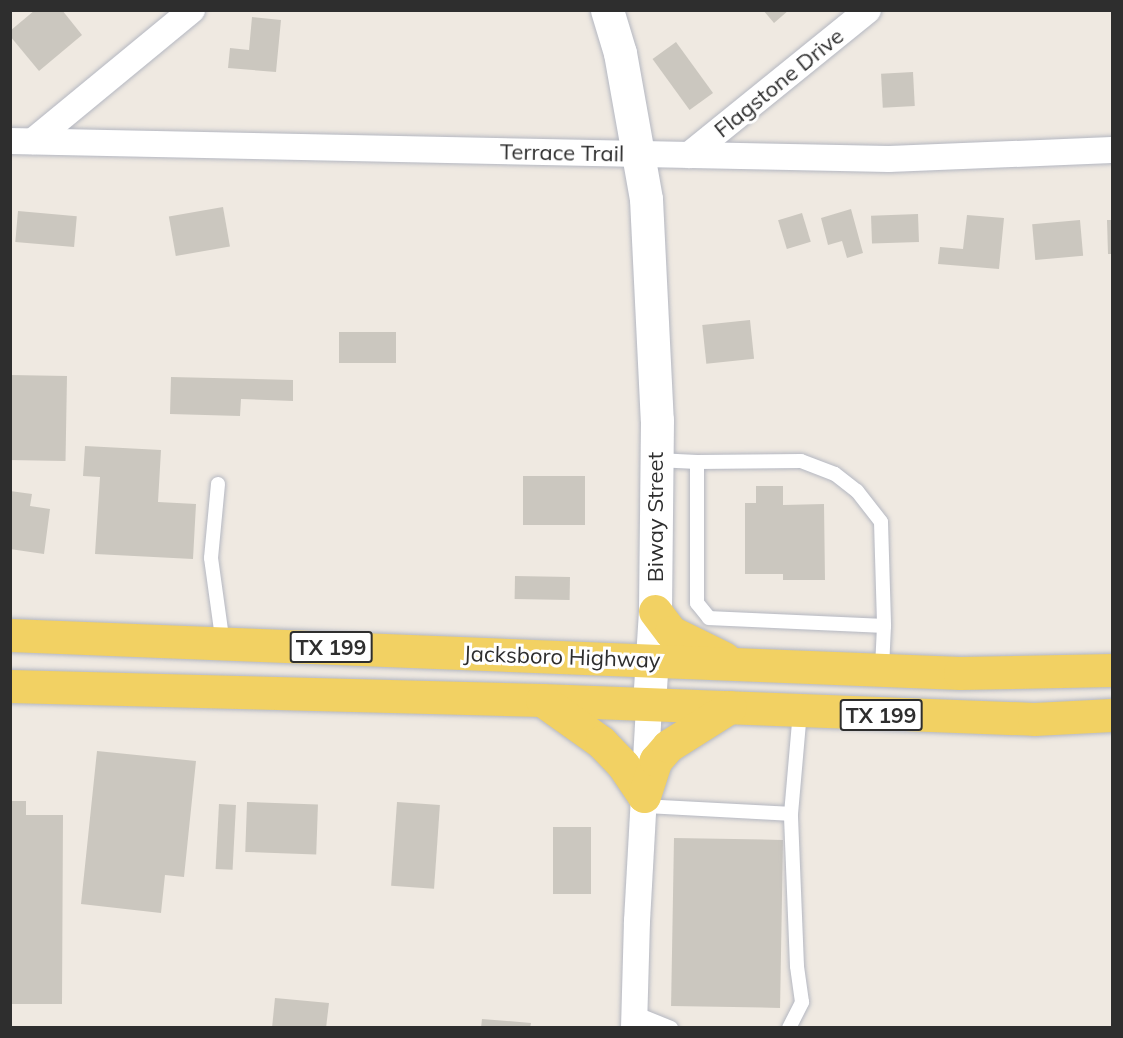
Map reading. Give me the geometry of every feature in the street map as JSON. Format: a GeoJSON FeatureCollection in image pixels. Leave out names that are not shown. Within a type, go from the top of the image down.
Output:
{"type":"FeatureCollection","features":[{"type":"Feature","properties":{"kind":"main road"},"geometry":{"type":"LineString","coordinates":[[655,611],[671,632],[733,663]]}},
{"type":"Feature","properties":{"kind":"main road","name":"Jacksboro Highway"},"geometry":{"type":"LineString","coordinates":[[10,635],[882,668],[960,673],[1113,670]]}},
{"type":"Feature","properties":{"kind":"main road"},"geometry":{"type":"LineString","coordinates":[[221,691],[223,644]]}},
{"type":"Feature","properties":{"kind":"main road","name":"Jacksboro Highway"},"geometry":{"type":"LineString","coordinates":[[10,686],[650,703],[1034,719],[1113,715]]}},
{"type":"Feature","properties":{"kind":"main road"},"geometry":{"type":"LineString","coordinates":[[542,700],[602,742],[623,765],[644,801]]}},
{"type":"Feature","properties":{"kind":"main road"},"geometry":{"type":"LineString","coordinates":[[644,801],[656,760],[668,746],[730,707]]}},
{"type":"Feature","properties":{"kind":"street"},"geometry":{"type":"LineString","coordinates":[[22,141],[192,10]]}},
{"type":"Feature","properties":{"kind":"street","name":"Biway Street"},"geometry":{"type":"LineString","coordinates":[[607,10],[620,53],[646,199],[657,460],[655,611],[634,1020]]}},
{"type":"Feature","properties":{"kind":"street","name":"Flagstone Drive"},"geometry":{"type":"LineString","coordinates":[[689,155],[868,10]]}},
{"type":"Feature","properties":{"kind":"street","name":"Terrace Trail"},"geometry":{"type":"LineString","coordinates":[[22,141],[889,159],[1113,150]]}},
{"type":"Feature","properties":{"kind":"lane"},"geometry":{"type":"LineString","coordinates":[[657,460],[801,461],[835,474],[857,491],[881,522],[884,626],[882,668]]}},
{"type":"Feature","properties":{"kind":"lane"},"geometry":{"type":"LineString","coordinates":[[697,462],[697,603],[709,618],[884,626]]}},
{"type":"Feature","properties":{"kind":"lane"},"geometry":{"type":"LineString","coordinates":[[218,484],[211,558],[223,644]]}},
{"type":"Feature","properties":{"kind":"lane"},"geometry":{"type":"LineString","coordinates":[[789,1028],[802,1002],[797,966],[791,814],[800,711]]}},
{"type":"Feature","properties":{"kind":"lane"},"geometry":{"type":"LineString","coordinates":[[644,801],[791,814]]}},
{"type":"Feature","properties":{"kind":"lane"},"geometry":{"type":"LineString","coordinates":[[634,1020],[671,1028]]}},
{"type":"Feature","properties":{"kind":"building"},"geometry":{"type":"Polygon","coordinates":[[[35,10],[62,10],[82,35],[39,71],[10,36],[10,31],[35,10]]]}},
{"type":"Feature","properties":{"kind":"building"},"geometry":{"type":"Polygon","coordinates":[[[763,10],[789,10],[774,23],[763,10]]]}},
{"type":"Feature","properties":{"kind":"building"},"geometry":{"type":"Polygon","coordinates":[[[252,17],[281,20],[276,72],[228,68],[230,48],[249,50],[252,17]]]}},
{"type":"Feature","properties":{"kind":"building"},"geometry":{"type":"Polygon","coordinates":[[[676,42],[713,93],[690,110],[653,59],[676,42]]]}},
{"type":"Feature","properties":{"kind":"building"},"geometry":{"type":"Polygon","coordinates":[[[913,72],[915,106],[883,108],[881,74],[913,72]]]}},
{"type":"Feature","properties":{"kind":"building"},"geometry":{"type":"Polygon","coordinates":[[[223,207],[230,246],[176,256],[169,217],[223,207]]]}},
{"type":"Feature","properties":{"kind":"building"},"geometry":{"type":"Polygon","coordinates":[[[851,209],[863,253],[847,258],[842,241],[828,245],[821,218],[851,209]]]}},
{"type":"Feature","properties":{"kind":"building"},"geometry":{"type":"Polygon","coordinates":[[[18,211],[77,216],[74,247],[15,242],[18,211]]]}},
{"type":"Feature","properties":{"kind":"building"},"geometry":{"type":"Polygon","coordinates":[[[802,213],[811,242],[787,249],[778,220],[802,213]]]}},
{"type":"Feature","properties":{"kind":"building"},"geometry":{"type":"Polygon","coordinates":[[[918,214],[919,242],[872,244],[871,216],[918,214]]]}},
{"type":"Feature","properties":{"kind":"building"},"geometry":{"type":"Polygon","coordinates":[[[967,215],[1004,218],[999,269],[938,264],[940,247],[963,249],[967,215]]]}},
{"type":"Feature","properties":{"kind":"building"},"geometry":{"type":"Polygon","coordinates":[[[1080,220],[1083,256],[1035,260],[1032,224],[1080,220]]]}},
{"type":"Feature","properties":{"kind":"building"},"geometry":{"type":"Polygon","coordinates":[[[1107,220],[1112,220],[1112,254],[1108,254],[1107,220]]]}},
{"type":"Feature","properties":{"kind":"building"},"geometry":{"type":"Polygon","coordinates":[[[750,320],[754,359],[706,364],[702,325],[750,320]]]}},
{"type":"Feature","properties":{"kind":"building"},"geometry":{"type":"Polygon","coordinates":[[[339,332],[396,332],[396,363],[339,363],[339,332]]]}},
{"type":"Feature","properties":{"kind":"building"},"geometry":{"type":"Polygon","coordinates":[[[10,375],[67,376],[66,461],[10,460],[10,375]]]}},
{"type":"Feature","properties":{"kind":"building"},"geometry":{"type":"Polygon","coordinates":[[[171,377],[293,380],[293,401],[241,399],[240,416],[170,414],[171,377]]]}},
{"type":"Feature","properties":{"kind":"building"},"geometry":{"type":"Polygon","coordinates":[[[85,446],[161,450],[158,502],[196,504],[193,559],[95,554],[100,477],[83,476],[85,446]]]}},
{"type":"Feature","properties":{"kind":"building"},"geometry":{"type":"Polygon","coordinates":[[[523,476],[585,476],[585,525],[523,525],[523,476]]]}},
{"type":"Feature","properties":{"kind":"building"},"geometry":{"type":"Polygon","coordinates":[[[756,486],[783,486],[783,505],[824,504],[825,580],[783,580],[783,574],[745,574],[745,503],[756,503],[756,486]]]}},
{"type":"Feature","properties":{"kind":"building"},"geometry":{"type":"Polygon","coordinates":[[[10,491],[32,494],[30,506],[50,509],[44,554],[10,549],[10,491]]]}},
{"type":"Feature","properties":{"kind":"building"},"geometry":{"type":"Polygon","coordinates":[[[515,576],[570,577],[570,600],[515,599],[515,576]]]}},
{"type":"Feature","properties":{"kind":"building"},"geometry":{"type":"Polygon","coordinates":[[[97,751],[196,761],[184,877],[165,875],[161,913],[81,904],[97,751]]]}},
{"type":"Feature","properties":{"kind":"building"},"geometry":{"type":"Polygon","coordinates":[[[10,801],[26,801],[26,815],[63,815],[62,1004],[10,1004],[10,801]]]}},
{"type":"Feature","properties":{"kind":"building"},"geometry":{"type":"Polygon","coordinates":[[[247,802],[318,804],[316,854],[245,852],[247,802]]]}},
{"type":"Feature","properties":{"kind":"building"},"geometry":{"type":"Polygon","coordinates":[[[397,802],[440,805],[434,889],[391,886],[397,802]]]}},
{"type":"Feature","properties":{"kind":"building"},"geometry":{"type":"Polygon","coordinates":[[[219,804],[236,805],[233,870],[216,869],[219,804]]]}},
{"type":"Feature","properties":{"kind":"building"},"geometry":{"type":"Polygon","coordinates":[[[553,827],[591,827],[591,894],[553,894],[553,827]]]}},
{"type":"Feature","properties":{"kind":"building"},"geometry":{"type":"Polygon","coordinates":[[[674,838],[783,840],[780,1008],[671,1006],[674,838]]]}},
{"type":"Feature","properties":{"kind":"building"},"geometry":{"type":"Polygon","coordinates":[[[275,998],[329,1003],[326,1028],[272,1028],[275,998]]]}},
{"type":"Feature","properties":{"kind":"building"},"geometry":{"type":"Polygon","coordinates":[[[482,1019],[531,1023],[530,1028],[481,1028],[482,1019]]]}}]}
